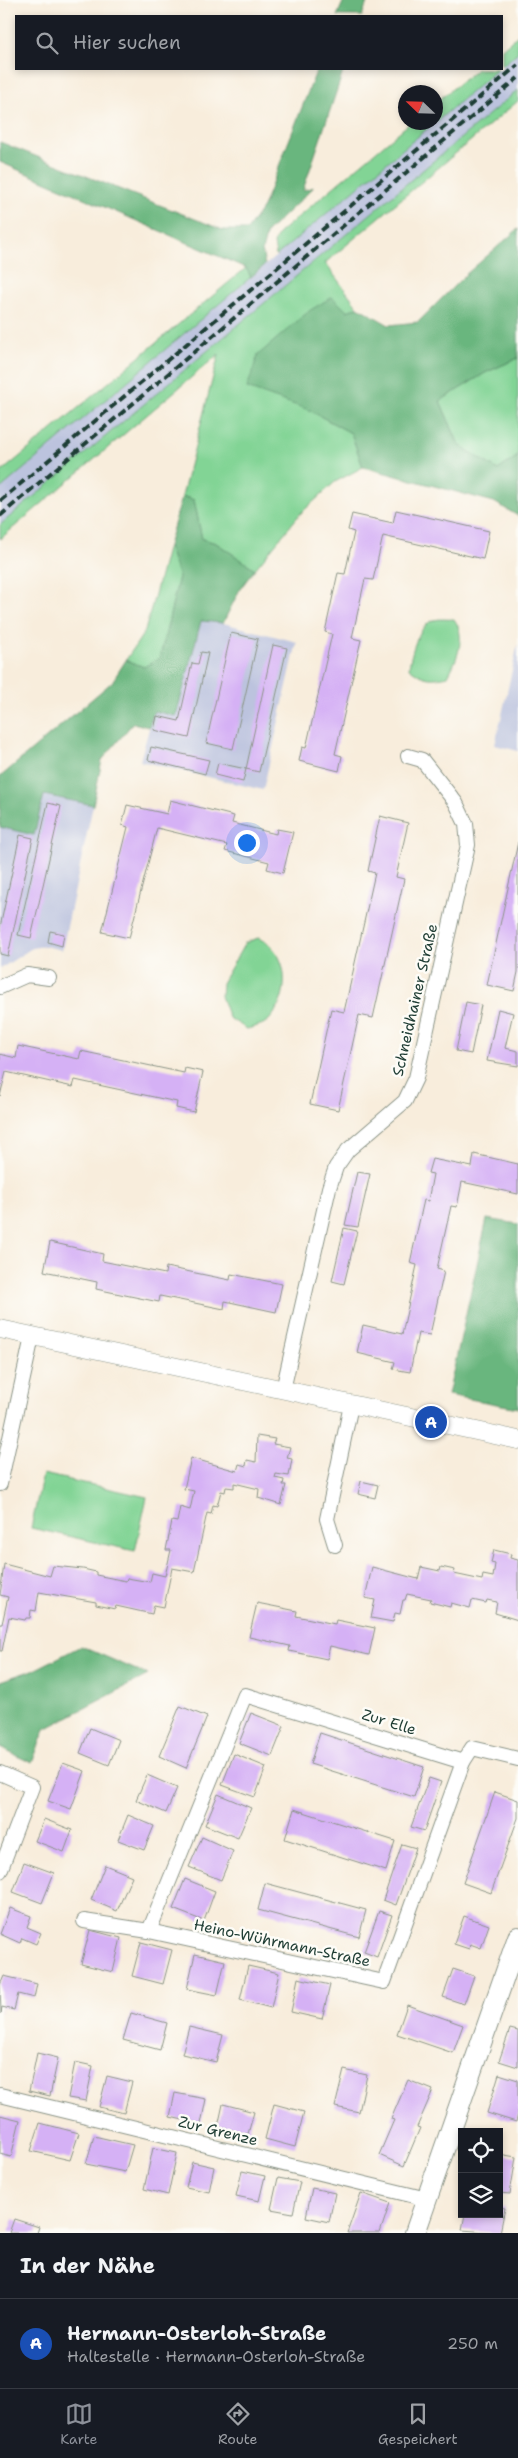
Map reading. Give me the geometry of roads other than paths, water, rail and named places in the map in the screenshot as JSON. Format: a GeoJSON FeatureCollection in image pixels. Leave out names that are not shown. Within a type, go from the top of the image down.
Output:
{"type":"FeatureCollection","features":[{"type":"Feature","properties":{"kind":"main road"},"geometry":{"type":"LineString","coordinates":[[416,2233],[518,1937]]}},
{"type":"Feature","properties":{"kind":"street","name":"Schneidhainer Straße"},"geometry":{"type":"LineString","coordinates":[[283,1390],[329,1188],[336,1167],[359,1138],[405,1101],[416,1078],[468,846],[466,824],[456,803],[422,760],[408,756]]}},
{"type":"Feature","properties":{"kind":"street"},"geometry":{"type":"LineString","coordinates":[[0,987],[27,975],[49,978]]}},
{"type":"Feature","properties":{"kind":"street"},"geometry":{"type":"LineString","coordinates":[[0,1329],[351,1406],[518,1440]]}},
{"type":"Feature","properties":{"kind":"street"},"geometry":{"type":"LineString","coordinates":[[0,1484],[32,1337]]}},
{"type":"Feature","properties":{"kind":"street"},"geometry":{"type":"LineString","coordinates":[[335,1545],[327,1519],[351,1406]]}},
{"type":"Feature","properties":{"kind":"street","name":"Zur Elle"},"geometry":{"type":"LineString","coordinates":[[149,1931],[245,1695],[463,1762]]}},
{"type":"Feature","properties":{"kind":"street"},"geometry":{"type":"LineString","coordinates":[[463,1762],[472,1748],[518,1759]]}},
{"type":"Feature","properties":{"kind":"street","name":"Heino-Wührmann-Straße"},"geometry":{"type":"LineString","coordinates":[[84,1921],[149,1931],[384,1982],[463,1762]]}},
{"type":"Feature","properties":{"kind":"street"},"geometry":{"type":"LineString","coordinates":[[0,1773],[32,1787],[0,1871]]}},
{"type":"Feature","properties":{"kind":"street","name":"Zur Grenze"},"geometry":{"type":"LineString","coordinates":[[0,2095],[427,2199]]}},
{"type":"Feature","properties":{"kind":"railway"},"geometry":{"type":"LineString","coordinates":[[0,501],[518,65]]}},
{"type":"Feature","properties":{"kind":"railway"},"geometry":{"type":"LineString","coordinates":[[0,516],[518,78]]}},
{"type":"Feature","properties":{"kind":"place","name":"Hermann-Osterloh-Straße"},"geometry":{"type":"Point","coordinates":[431,1422]}}]}
